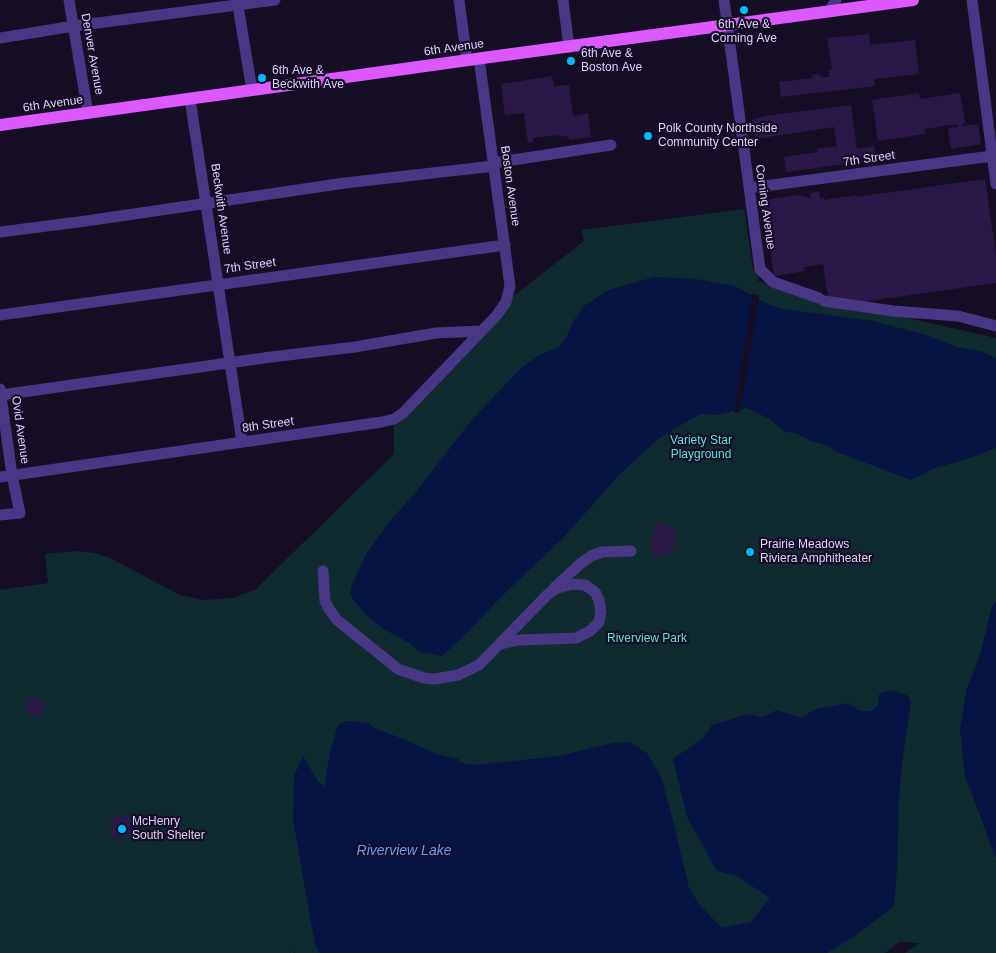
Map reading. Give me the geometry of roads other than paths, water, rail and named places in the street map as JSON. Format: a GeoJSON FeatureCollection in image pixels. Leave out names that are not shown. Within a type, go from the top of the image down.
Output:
{"type":"FeatureCollection","features":[{"type":"Feature","properties":{"kind":"main road","name":"6th Avenue"},"geometry":{"type":"LineString","coordinates":[[0,125],[473,59],[829,12],[882,2],[913,0]]}},
{"type":"Feature","properties":{"kind":"street","name":"Denver Avenue"},"geometry":{"type":"LineString","coordinates":[[69,0],[88,113]]}},
{"type":"Feature","properties":{"kind":"street"},"geometry":{"type":"LineString","coordinates":[[0,38],[237,2],[275,0]]}},
{"type":"Feature","properties":{"kind":"street","name":"Boston Avenue"},"geometry":{"type":"LineString","coordinates":[[459,0],[494,165],[510,286],[506,302],[497,315]]}},
{"type":"Feature","properties":{"kind":"street"},"geometry":{"type":"LineString","coordinates":[[563,0],[569,47]]}},
{"type":"Feature","properties":{"kind":"street","name":"Corning Avenue"},"geometry":{"type":"LineString","coordinates":[[724,0],[760,269],[773,282],[821,300],[893,311],[958,316],[996,326]]}},
{"type":"Feature","properties":{"kind":"street"},"geometry":{"type":"LineString","coordinates":[[829,12],[836,0]]}},
{"type":"Feature","properties":{"kind":"street"},"geometry":{"type":"LineString","coordinates":[[972,0],[996,184]]}},
{"type":"Feature","properties":{"kind":"street"},"geometry":{"type":"LineString","coordinates":[[237,2],[252,90]]}},
{"type":"Feature","properties":{"kind":"street","name":"Beckwith Avenue"},"geometry":{"type":"LineString","coordinates":[[190,98],[242,442]]}},
{"type":"Feature","properties":{"kind":"street"},"geometry":{"type":"LineString","coordinates":[[0,232],[337,184],[494,165],[611,145]]}},
{"type":"Feature","properties":{"kind":"street","name":"7th Street"},"geometry":{"type":"LineString","coordinates":[[749,188],[992,156]]}},
{"type":"Feature","properties":{"kind":"street","name":"7th Street"},"geometry":{"type":"LineString","coordinates":[[0,315],[504,245]]}},
{"type":"Feature","properties":{"kind":"street","name":"8th Street"},"geometry":{"type":"LineString","coordinates":[[0,477],[394,419],[403,413],[497,315]]}},
{"type":"Feature","properties":{"kind":"street"},"geometry":{"type":"LineString","coordinates":[[0,392],[355,347],[436,333],[482,331]]}},
{"type":"Feature","properties":{"kind":"street","name":"Ovid Avenue"},"geometry":{"type":"LineString","coordinates":[[0,392],[12,475],[20,513],[0,516]]}},
{"type":"Feature","properties":{"kind":"street"},"geometry":{"type":"LineString","coordinates":[[322,571],[325,601],[337,620],[398,669],[411,675],[446,679],[458,676],[479,665],[549,593],[591,556],[602,552],[631,551]]}},
{"type":"Feature","properties":{"kind":"street"},"geometry":{"type":"LineString","coordinates":[[501,644],[519,640],[576,638],[590,631],[598,622],[601,612],[600,600],[595,592],[585,585],[572,584],[549,593]]}},
{"type":"Feature","properties":{"kind":"water"},"geometry":{"type":"Polygon","coordinates":[[[654,277],[696,279],[735,286],[768,304],[782,309],[873,321],[926,335],[957,347],[983,352],[996,358],[996,448],[935,468],[911,480],[837,452],[827,445],[784,431],[768,418],[746,408],[717,415],[700,414],[659,438],[619,475],[564,537],[442,656],[420,652],[409,643],[382,628],[365,614],[350,595],[351,587],[365,556],[389,522],[415,493],[471,421],[521,368],[541,354],[559,347],[585,305],[609,290],[654,277]]]}},
{"type":"Feature","properties":{"kind":"water"},"geometry":{"type":"Polygon","coordinates":[[[996,602],[996,858],[965,776],[960,729],[966,692],[981,652],[992,607],[996,602]]]}},
{"type":"Feature","properties":{"kind":"water","name":"Riverview Lake"},"geometry":{"type":"Polygon","coordinates":[[[893,690],[908,696],[911,702],[899,795],[894,906],[855,936],[827,953],[320,953],[315,945],[293,820],[294,776],[303,756],[317,780],[324,787],[331,748],[338,725],[345,721],[369,723],[374,728],[436,754],[458,759],[462,763],[475,765],[559,756],[613,743],[630,742],[647,753],[661,777],[689,888],[700,905],[722,928],[751,922],[770,898],[737,876],[717,871],[687,817],[673,759],[704,737],[712,725],[748,714],[762,717],[777,710],[802,718],[815,709],[849,703],[860,711],[871,711],[878,705],[879,694],[893,690]]]}},
{"type":"Feature","properties":{"kind":"place","name":"6th Ave & Corning Ave"},"geometry":{"type":"Point","coordinates":[744,10]}},
{"type":"Feature","properties":{"kind":"place","name":"6th Ave & Boston Ave"},"geometry":{"type":"Point","coordinates":[571,61]}},
{"type":"Feature","properties":{"kind":"place","name":"6th Ave & Beckwith Ave"},"geometry":{"type":"Point","coordinates":[262,78]}},
{"type":"Feature","properties":{"kind":"place","name":"Polk County Northside Community Center"},"geometry":{"type":"Point","coordinates":[648,136]}},
{"type":"Feature","properties":{"kind":"place","name":"Prairie Meadows Riviera Amphitheater"},"geometry":{"type":"Point","coordinates":[750,552]}},
{"type":"Feature","properties":{"kind":"place","name":"McHenry South Shelter"},"geometry":{"type":"Point","coordinates":[122,829]}},
{"type":"Feature","properties":{"kind":"park label","name":"Variety Star Playground"},"geometry":{"type":"Point","coordinates":[701,448]}},
{"type":"Feature","properties":{"kind":"park label","name":"Riverview Park"},"geometry":{"type":"Point","coordinates":[647,639]}}]}
